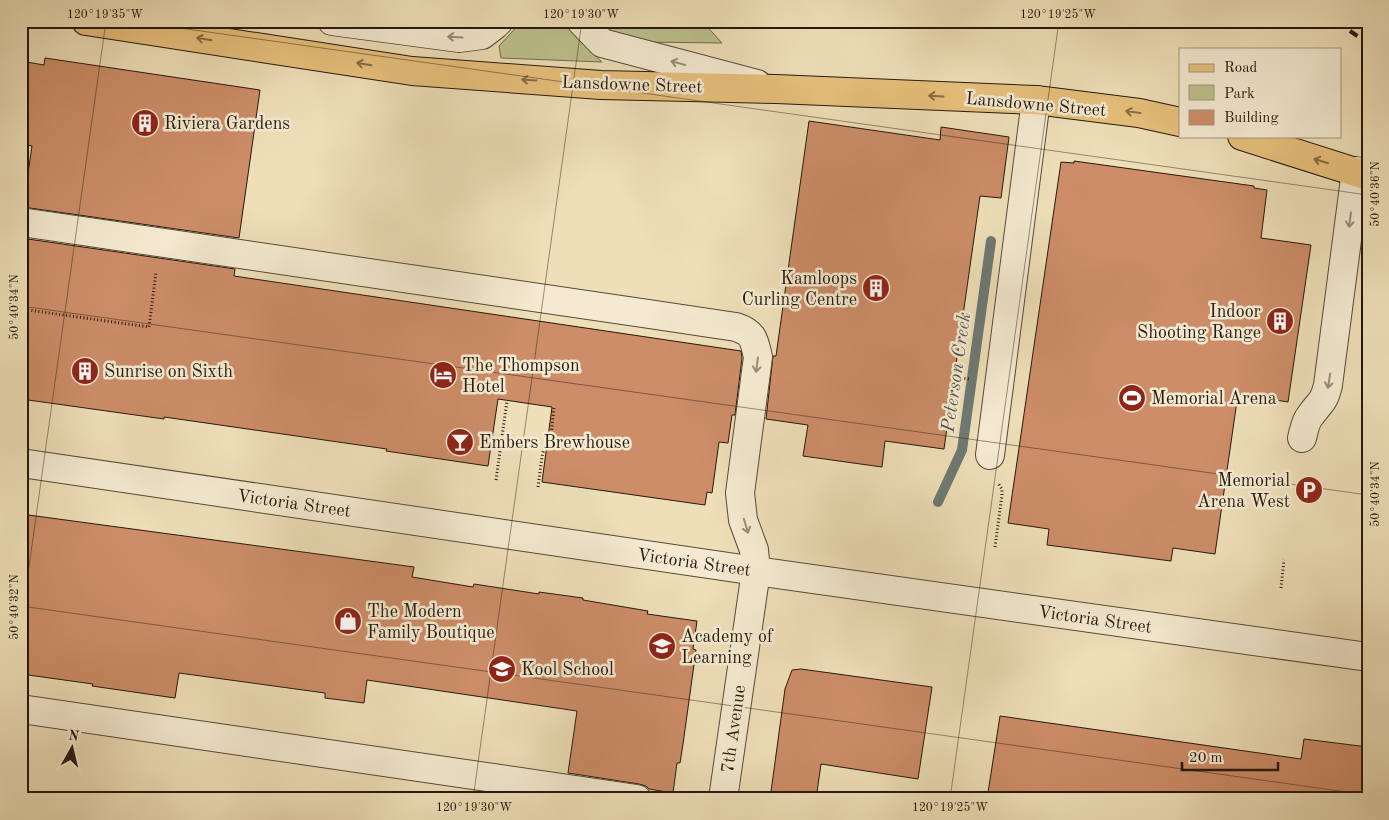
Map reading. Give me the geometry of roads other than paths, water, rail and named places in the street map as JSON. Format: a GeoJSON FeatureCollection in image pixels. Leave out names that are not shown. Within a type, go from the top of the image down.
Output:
{"type":"FeatureCollection","features":[{"type":"Feature","properties":{"kind":"main road","name":"Lansdowne Street"},"geometry":{"type":"LineString","coordinates":[[86,21],[412,71],[601,85],[776,89],[1036,100],[1139,113],[1179,122]]}},
{"type":"Feature","properties":{"kind":"main road"},"geometry":{"type":"LineString","coordinates":[[1248,138],[1362,173]]}},
{"type":"Feature","properties":{"kind":"street"},"geometry":{"type":"LineString","coordinates":[[332,21],[458,38],[482,35],[499,21]]}},
{"type":"Feature","properties":{"kind":"street"},"geometry":{"type":"LineString","coordinates":[[582,21],[602,43],[776,89]]}},
{"type":"Feature","properties":{"kind":"street"},"geometry":{"type":"LineString","coordinates":[[990,455],[1036,100]]}},
{"type":"Feature","properties":{"kind":"street"},"geometry":{"type":"LineString","coordinates":[[1302,438],[1310,416],[1326,396],[1362,173]]}},
{"type":"Feature","properties":{"kind":"street","name":"7th Avenue"},"geometry":{"type":"LineString","coordinates":[[21,222],[160,242],[541,310],[736,327],[747,331],[754,340],[758,357],[740,493],[744,520],[754,550],[756,571],[723,799]]}},
{"type":"Feature","properties":{"kind":"street","name":"Victoria Street"},"geometry":{"type":"LineString","coordinates":[[21,463],[756,571],[1368,657]]}},
{"type":"Feature","properties":{"kind":"street"},"geometry":{"type":"LineString","coordinates":[[21,709],[637,799]]}},
{"type":"Feature","properties":{"kind":"waterway","name":"Peterson Creek"},"geometry":{"type":"LineString","coordinates":[[938,502],[962,450],[991,241]]}},
{"type":"Feature","properties":{"kind":"railway"},"geometry":{"type":"LineString","coordinates":[[1335,21],[1368,43]]}},
{"type":"Feature","properties":{"kind":"place","name":"Riviera Gardens"},"geometry":{"type":"Point","coordinates":[145,123]}},
{"type":"Feature","properties":{"kind":"place","name":"Kamloops Curling Centre"},"geometry":{"type":"Point","coordinates":[876,288]}},
{"type":"Feature","properties":{"kind":"place","name":"Indoor Shooting Range"},"geometry":{"type":"Point","coordinates":[1280,321]}},
{"type":"Feature","properties":{"kind":"place","name":"Sunrise on Sixth"},"geometry":{"type":"Point","coordinates":[85,371]}},
{"type":"Feature","properties":{"kind":"place","name":"The Thompson Hotel"},"geometry":{"type":"Point","coordinates":[443,375]}},
{"type":"Feature","properties":{"kind":"place","name":"Memorial Arena"},"geometry":{"type":"Point","coordinates":[1132,398]}},
{"type":"Feature","properties":{"kind":"place","name":"Embers Brewhouse"},"geometry":{"type":"Point","coordinates":[460,442]}},
{"type":"Feature","properties":{"kind":"place","name":"Memorial Arena West"},"geometry":{"type":"Point","coordinates":[1309,490]}},
{"type":"Feature","properties":{"kind":"place","name":"The Modern Family Boutique"},"geometry":{"type":"Point","coordinates":[348,621]}},
{"type":"Feature","properties":{"kind":"place","name":"Academy of Learning"},"geometry":{"type":"Point","coordinates":[662,646]}},
{"type":"Feature","properties":{"kind":"place","name":"Kool School"},"geometry":{"type":"Point","coordinates":[502,669]}}]}
